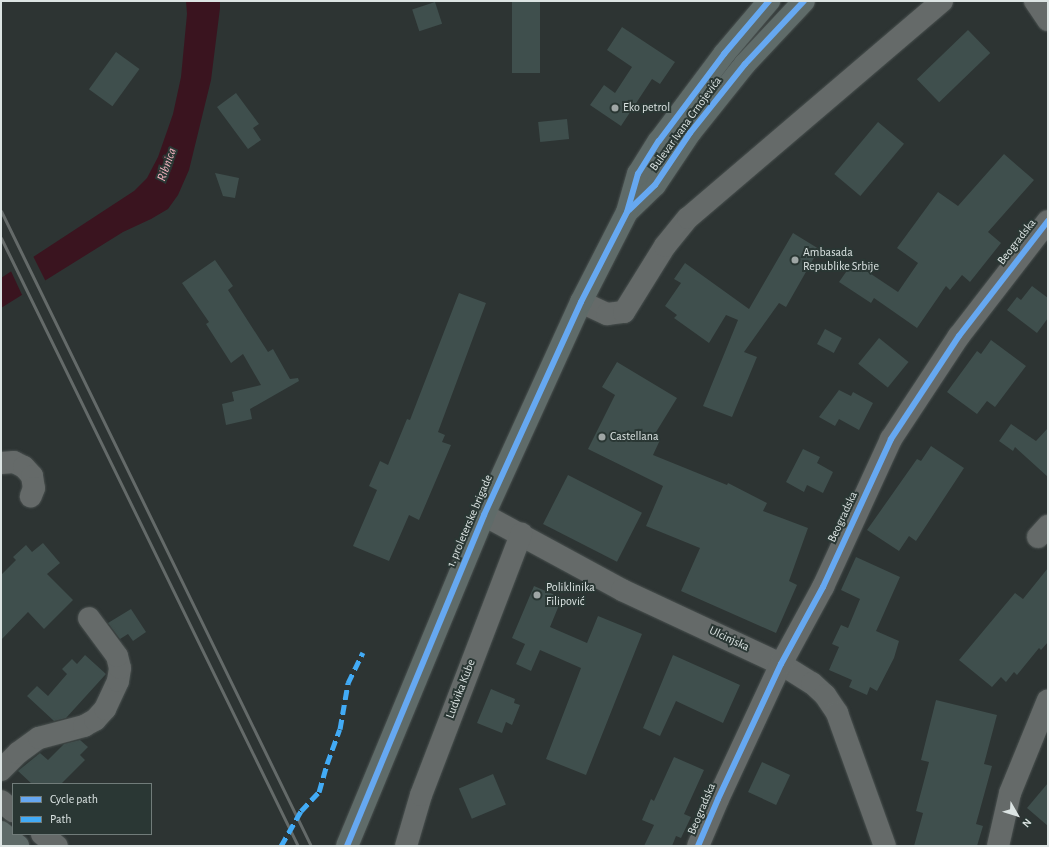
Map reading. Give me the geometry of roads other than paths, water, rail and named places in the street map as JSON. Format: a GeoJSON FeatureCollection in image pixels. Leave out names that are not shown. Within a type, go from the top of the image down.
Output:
{"type":"FeatureCollection","features":[{"type":"Feature","properties":{"kind":"main road","name":"Bulevar Ivana Crnojevića"},"geometry":{"type":"LineString","coordinates":[[627,212],[638,174],[659,141],[724,54],[769,1]]}},
{"type":"Feature","properties":{"kind":"main road","name":"Bulevar Ivana Crnojevića"},"geometry":{"type":"LineString","coordinates":[[627,212],[655,185],[690,133],[745,64],[804,1]]}},
{"type":"Feature","properties":{"kind":"main road","name":"1. proleterske brigade"},"geometry":{"type":"LineString","coordinates":[[347,846],[484,515],[580,302],[627,212]]}},
{"type":"Feature","properties":{"kind":"main road"},"geometry":{"type":"LineString","coordinates":[[1,832],[18,846]]}},
{"type":"Feature","properties":{"kind":"street"},"geometry":{"type":"LineString","coordinates":[[580,302],[607,314],[624,312],[665,246],[688,218],[942,1]]}},
{"type":"Feature","properties":{"kind":"street"},"geometry":{"type":"LineString","coordinates":[[1035,1],[1048,20]]}},
{"type":"Feature","properties":{"kind":"street","name":"Beogradska"},"geometry":{"type":"LineString","coordinates":[[698,846],[781,664],[823,587],[891,439],[959,336],[1048,220]]}},
{"type":"Feature","properties":{"kind":"street"},"geometry":{"type":"LineString","coordinates":[[1,463],[14,462],[24,467],[32,476],[34,488],[31,496]]}},
{"type":"Feature","properties":{"kind":"street","name":"Ulcinjska"},"geometry":{"type":"LineString","coordinates":[[484,515],[622,590],[781,664],[812,683],[833,707],[885,846]]}},
{"type":"Feature","properties":{"kind":"street","name":"Ludvika Kube"},"geometry":{"type":"LineString","coordinates":[[406,846],[421,795],[521,534]]}},
{"type":"Feature","properties":{"kind":"street"},"geometry":{"type":"LineString","coordinates":[[1,770],[18,753],[39,738],[84,726],[95,720],[105,709],[118,681],[120,668],[117,656],[89,618]]}},
{"type":"Feature","properties":{"kind":"street"},"geometry":{"type":"LineString","coordinates":[[998,846],[1010,793],[1048,700]]}},
{"type":"Feature","properties":{"kind":"street"},"geometry":{"type":"LineString","coordinates":[[1,801],[12,809]]}},
{"type":"Feature","properties":{"kind":"street"},"geometry":{"type":"LineString","coordinates":[[43,835],[57,846]]}},
{"type":"Feature","properties":{"kind":"water","name":"Ribnica"},"geometry":{"type":"Polygon","coordinates":[[[186,1],[220,1],[220,8],[211,80],[189,170],[178,195],[168,209],[123,232],[1,308],[1,278],[134,191],[147,178],[158,157],[173,114],[181,77],[187,14],[186,1]]]}},
{"type":"Feature","properties":{"kind":"railway"},"geometry":{"type":"LineString","coordinates":[[1,211],[311,846]]}},
{"type":"Feature","properties":{"kind":"railway"},"geometry":{"type":"LineString","coordinates":[[1,238],[298,846]]}},
{"type":"Feature","properties":{"kind":"place","name":"Eko petrol"},"geometry":{"type":"Point","coordinates":[615,108]}},
{"type":"Feature","properties":{"kind":"place","name":"Ambasada Republike Srbije"},"geometry":{"type":"Point","coordinates":[795,260]}},
{"type":"Feature","properties":{"kind":"place","name":"Castellana"},"geometry":{"type":"Point","coordinates":[602,437]}},
{"type":"Feature","properties":{"kind":"place","name":"Poliklinika Filipović"},"geometry":{"type":"Point","coordinates":[537,595]}}]}
